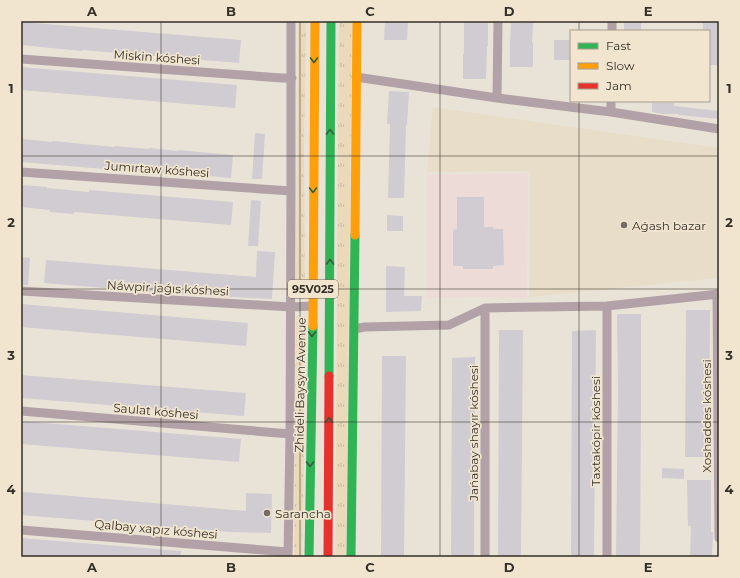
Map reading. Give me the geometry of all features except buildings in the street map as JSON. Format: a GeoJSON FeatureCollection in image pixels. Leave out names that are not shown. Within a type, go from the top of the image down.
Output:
{"type":"FeatureCollection","features":[{"type":"Feature","properties":{"kind":"main road","name":"Zhideli Baysyn Avenue"},"geometry":{"type":"LineString","coordinates":[[309,557],[315,21]]}},
{"type":"Feature","properties":{"kind":"main road","name":"95V025"},"geometry":{"type":"LineString","coordinates":[[328,557],[331,21]]}},
{"type":"Feature","properties":{"kind":"main road"},"geometry":{"type":"LineString","coordinates":[[351,557],[357,21]]}},
{"type":"Feature","properties":{"kind":"street"},"geometry":{"type":"LineString","coordinates":[[288,554],[290,434],[291,21]]}},
{"type":"Feature","properties":{"kind":"street"},"geometry":{"type":"LineString","coordinates":[[497,98],[498,21]]}},
{"type":"Feature","properties":{"kind":"street","name":"Miskin kóshesi"},"geometry":{"type":"LineString","coordinates":[[21,59],[292,78]]}},
{"type":"Feature","properties":{"kind":"street"},"geometry":{"type":"LineString","coordinates":[[356,77],[497,98],[611,112],[719,129]]}},
{"type":"Feature","properties":{"kind":"street"},"geometry":{"type":"LineString","coordinates":[[611,102],[611,112]]}},
{"type":"Feature","properties":{"kind":"street","name":"Jumırtaw kóshesi"},"geometry":{"type":"LineString","coordinates":[[21,172],[291,191]]}},
{"type":"Feature","properties":{"kind":"street","name":"Náwpir jaǵıs kóshesi"},"geometry":{"type":"LineString","coordinates":[[21,291],[290,307],[313,306]]}},
{"type":"Feature","properties":{"kind":"street"},"geometry":{"type":"LineString","coordinates":[[354,329],[372,327],[449,325],[485,308],[607,306],[718,294]]}},
{"type":"Feature","properties":{"kind":"street","name":"Xoshaddes kóshesi"},"geometry":{"type":"LineString","coordinates":[[718,294],[719,538]]}},
{"type":"Feature","properties":{"kind":"street","name":"Taxtakópir kóshesi"},"geometry":{"type":"LineString","coordinates":[[607,306],[607,557]]}},
{"type":"Feature","properties":{"kind":"street","name":"Jańabay shayır kóshesi"},"geometry":{"type":"LineString","coordinates":[[485,308],[485,557]]}},
{"type":"Feature","properties":{"kind":"street","name":"Saulat kóshesi"},"geometry":{"type":"LineString","coordinates":[[21,411],[290,434]]}},
{"type":"Feature","properties":{"kind":"street","name":"Qalbay xapız kóshesi"},"geometry":{"type":"LineString","coordinates":[[21,530],[288,554]]}},
{"type":"Feature","properties":{"kind":"shaded area","name":"Aǵash bazar"},"geometry":{"type":"Polygon","coordinates":[[[433,107],[719,148],[719,278],[529,297],[530,171],[427,172],[433,107]]]}},
{"type":"Feature","properties":{"kind":"shaded area"},"geometry":{"type":"Polygon","coordinates":[[[528,173],[527,298],[427,298],[427,175],[528,173]]]}},
{"type":"Feature","properties":{"kind":"green space"},"geometry":{"type":"Polygon","coordinates":[[[298,21],[306,21],[304,152],[305,298],[296,296],[298,21]]]}},
{"type":"Feature","properties":{"kind":"green space"},"geometry":{"type":"Polygon","coordinates":[[[339,21],[352,21],[346,557],[335,557],[339,21]]]}},
{"type":"Feature","properties":{"kind":"green space"},"geometry":{"type":"Polygon","coordinates":[[[296,316],[305,316],[303,366],[304,468],[302,557],[294,557],[296,316]]]}},
{"type":"Feature","properties":{"kind":"traffic: fast"},"geometry":{"type":"LineString","coordinates":[[329,376],[331,21]]}},
{"type":"Feature","properties":{"kind":"traffic: fast"},"geometry":{"type":"LineString","coordinates":[[351,557],[355,235]]}},
{"type":"Feature","properties":{"kind":"traffic: fast"},"geometry":{"type":"LineString","coordinates":[[309,557],[313,326]]}},
{"type":"Feature","properties":{"kind":"traffic: slow"},"geometry":{"type":"LineString","coordinates":[[313,326],[315,21]]}},
{"type":"Feature","properties":{"kind":"traffic: slow"},"geometry":{"type":"LineString","coordinates":[[355,235],[357,21]]}},
{"type":"Feature","properties":{"kind":"traffic: jam"},"geometry":{"type":"LineString","coordinates":[[328,557],[329,376]]}},
{"type":"Feature","properties":{"kind":"place","name":"Aǵash bazar"},"geometry":{"type":"Point","coordinates":[624,225]}},
{"type":"Feature","properties":{"kind":"place","name":"Sarancha"},"geometry":{"type":"Point","coordinates":[267,513]}}]}
